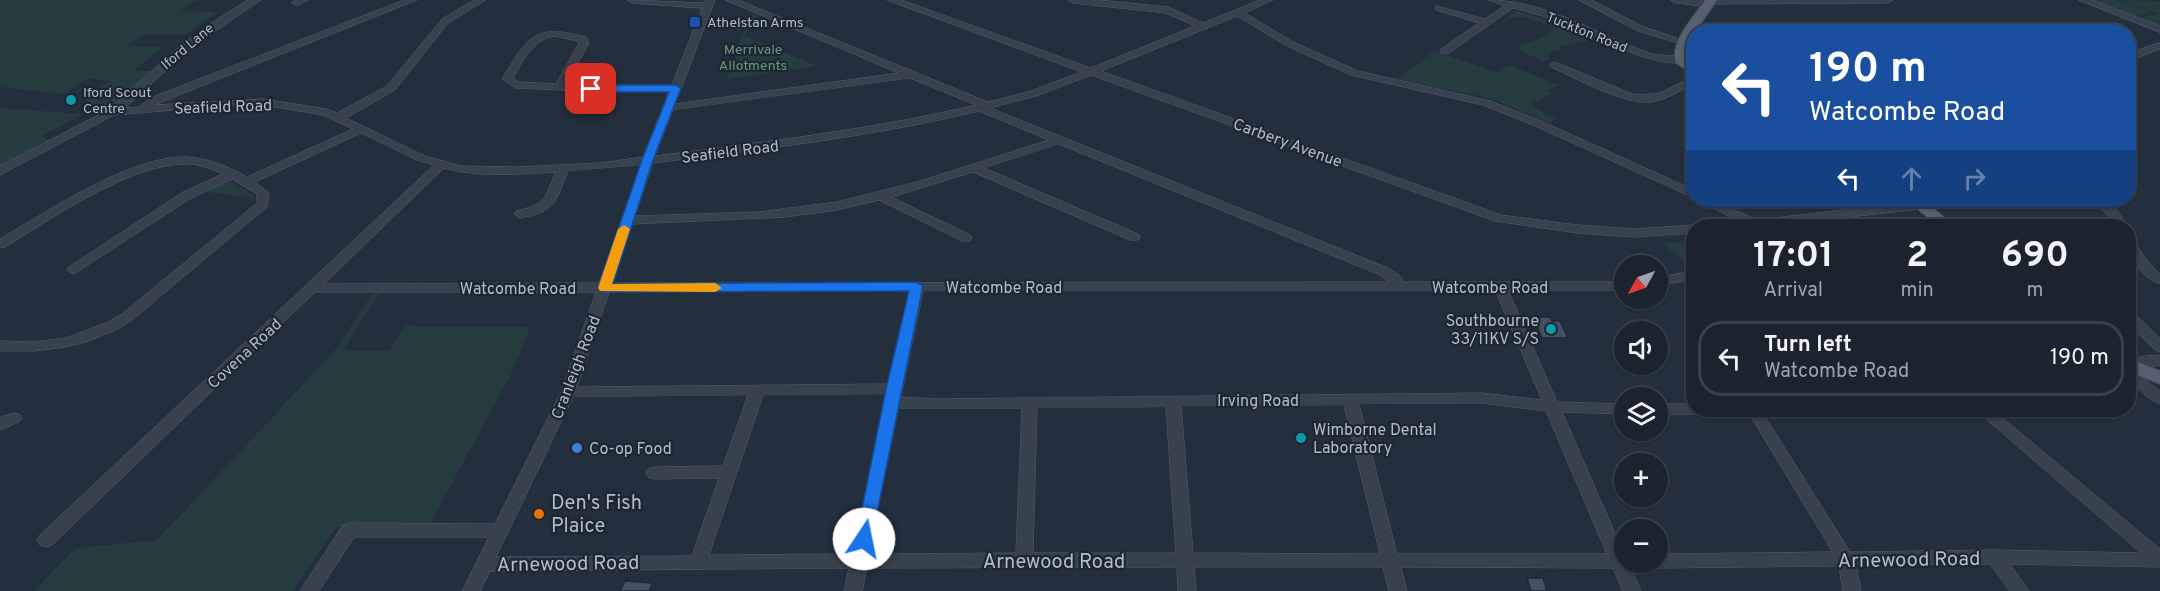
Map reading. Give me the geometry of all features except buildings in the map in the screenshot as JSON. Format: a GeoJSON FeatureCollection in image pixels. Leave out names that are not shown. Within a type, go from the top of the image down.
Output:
{"type":"FeatureCollection","features":[{"type":"Feature","properties":{"kind":"main road"},"geometry":{"type":"LineString","coordinates":[[1696,24],[1710,2]]}},
{"type":"Feature","properties":{"kind":"main road"},"geometry":{"type":"LineString","coordinates":[[1686,39],[1680,52],[1680,60],[1686,65]]}},
{"type":"Feature","properties":{"kind":"main road"},"geometry":{"type":"LineString","coordinates":[[1923,207],[1938,219]]}},
{"type":"Feature","properties":{"kind":"main road"},"geometry":{"type":"LineString","coordinates":[[2136,367],[2160,378]]}},
{"type":"Feature","properties":{"kind":"street","name":"Iford Lane"},"geometry":{"type":"LineString","coordinates":[[0,171],[127,102],[161,68],[206,29],[256,0]]}},
{"type":"Feature","properties":{"kind":"street"},"geometry":{"type":"LineString","coordinates":[[140,111],[154,100],[412,0]]}},
{"type":"Feature","properties":{"kind":"street"},"geometry":{"type":"LineString","coordinates":[[339,117],[391,88],[445,21],[481,0]]}},
{"type":"Feature","properties":{"kind":"street"},"geometry":{"type":"LineString","coordinates":[[632,0],[709,3]]}},
{"type":"Feature","properties":{"kind":"street"},"geometry":{"type":"LineString","coordinates":[[730,0],[1060,140],[1383,271],[1394,278],[1401,287]]}},
{"type":"Feature","properties":{"kind":"street","name":"Carbery Avenue"},"geometry":{"type":"LineString","coordinates":[[892,0],[1499,218],[1577,229],[1634,233],[1686,230]]}},
{"type":"Feature","properties":{"kind":"street"},"geometry":{"type":"LineString","coordinates":[[911,8],[927,0]]}},
{"type":"Feature","properties":{"kind":"street"},"geometry":{"type":"LineString","coordinates":[[1073,0],[1168,10],[1202,26]]}},
{"type":"Feature","properties":{"kind":"street","name":"Seafield Road"},"geometry":{"type":"LineString","coordinates":[[112,112],[222,102],[263,102],[305,107],[339,117],[393,146],[441,165],[486,171],[563,169],[810,140],[923,121],[983,107],[1032,94],[1268,0]]}},
{"type":"Feature","properties":{"kind":"street","name":"Tuckton Road"},"geometry":{"type":"LineString","coordinates":[[1494,0],[1552,16],[1650,57],[1680,60]]}},
{"type":"Feature","properties":{"kind":"street"},"geometry":{"type":"LineString","coordinates":[[1584,0],[1641,29],[1684,42]]}},
{"type":"Feature","properties":{"kind":"street"},"geometry":{"type":"LineString","coordinates":[[1676,0],[1710,2],[1888,0]]}},
{"type":"Feature","properties":{"kind":"street"},"geometry":{"type":"LineString","coordinates":[[2084,0],[2160,29]]}},
{"type":"Feature","properties":{"kind":"street","name":"Cranleigh Road"},"geometry":{"type":"LineString","coordinates":[[471,591],[568,392],[648,160],[709,3]]}},
{"type":"Feature","properties":{"kind":"street"},"geometry":{"type":"LineString","coordinates":[[1445,51],[1511,5]]}},
{"type":"Feature","properties":{"kind":"street"},"geometry":{"type":"LineString","coordinates":[[1439,8],[1486,22]]}},
{"type":"Feature","properties":{"kind":"street"},"geometry":{"type":"LineString","coordinates":[[1237,12],[1290,44],[1355,73],[1486,103],[1537,123],[1686,191]]}},
{"type":"Feature","properties":{"kind":"street"},"geometry":{"type":"LineString","coordinates":[[558,87],[584,43],[583,39],[551,34],[540,35],[531,40],[507,79],[515,85],[607,90],[676,88]]}},
{"type":"Feature","properties":{"kind":"street"},"geometry":{"type":"LineString","coordinates":[[2136,54],[2160,46]]}},
{"type":"Feature","properties":{"kind":"street"},"geometry":{"type":"LineString","coordinates":[[1555,65],[1630,97],[1641,99],[1653,100],[1686,83]]}},
{"type":"Feature","properties":{"kind":"street"},"geometry":{"type":"LineString","coordinates":[[667,108],[910,75]]}},
{"type":"Feature","properties":{"kind":"street"},"geometry":{"type":"LineString","coordinates":[[246,182],[362,129]]}},
{"type":"Feature","properties":{"kind":"street"},"geometry":{"type":"LineString","coordinates":[[627,219],[798,212],[880,196],[1060,140]]}},
{"type":"Feature","properties":{"kind":"street"},"geometry":{"type":"LineString","coordinates":[[0,244],[115,181],[150,165],[188,160],[205,163],[232,174],[263,193],[263,204],[127,317],[93,335],[54,347],[0,346]]}},
{"type":"Feature","properties":{"kind":"street","name":"Covena Road"},"geometry":{"type":"LineString","coordinates":[[46,540],[441,165]]}},
{"type":"Feature","properties":{"kind":"street"},"geometry":{"type":"LineString","coordinates":[[971,167],[1134,237]]}},
{"type":"Feature","properties":{"kind":"street"},"geometry":{"type":"LineString","coordinates":[[520,214],[533,212],[548,204],[563,169]]}},
{"type":"Feature","properties":{"kind":"street"},"geometry":{"type":"LineString","coordinates":[[74,270],[187,195],[232,174]]}},
{"type":"Feature","properties":{"kind":"street"},"geometry":{"type":"LineString","coordinates":[[880,196],[966,238]]}},
{"type":"Feature","properties":{"kind":"street"},"geometry":{"type":"LineString","coordinates":[[1719,207],[1746,219]]}},
{"type":"Feature","properties":{"kind":"street"},"geometry":{"type":"LineString","coordinates":[[1815,219],[1887,207]]}},
{"type":"Feature","properties":{"kind":"street"},"geometry":{"type":"LineString","coordinates":[[2136,254],[2154,277],[2160,280]]}},
{"type":"Feature","properties":{"kind":"street"},"geometry":{"type":"LineString","coordinates":[[1668,280],[1686,276]]}},
{"type":"Feature","properties":{"kind":"street"},"geometry":{"type":"LineString","coordinates":[[853,591],[916,286]]}},
{"type":"Feature","properties":{"kind":"street","name":"Watcombe Road"},"geometry":{"type":"LineString","coordinates":[[312,288],[1614,286]]}},
{"type":"Feature","properties":{"kind":"street"},"geometry":{"type":"LineString","coordinates":[[1500,287],[1614,543]]}},
{"type":"Feature","properties":{"kind":"street"},"geometry":{"type":"LineString","coordinates":[[2136,323],[2160,347]]}},
{"type":"Feature","properties":{"kind":"street"},"geometry":{"type":"LineString","coordinates":[[2136,364],[2160,360]]}},
{"type":"Feature","properties":{"kind":"street"},"geometry":{"type":"LineString","coordinates":[[2136,373],[2142,385],[2160,399]]}},
{"type":"Feature","properties":{"kind":"street"},"geometry":{"type":"LineString","coordinates":[[698,562],[757,390]]}},
{"type":"Feature","properties":{"kind":"street","name":"Irving Road"},"geometry":{"type":"LineString","coordinates":[[568,392],[757,390],[1030,402],[1482,398],[1554,408],[1614,409]]}},
{"type":"Feature","properties":{"kind":"street"},"geometry":{"type":"LineString","coordinates":[[1350,399],[1398,591]]}},
{"type":"Feature","properties":{"kind":"street"},"geometry":{"type":"LineString","coordinates":[[1173,400],[1186,591]]}},
{"type":"Feature","properties":{"kind":"street"},"geometry":{"type":"LineString","coordinates":[[1024,560],[1030,402]]}},
{"type":"Feature","properties":{"kind":"street"},"geometry":{"type":"LineString","coordinates":[[1668,409],[1686,409]]}},
{"type":"Feature","properties":{"kind":"street"},"geometry":{"type":"LineString","coordinates":[[1758,417],[1846,561],[1852,591]]}},
{"type":"Feature","properties":{"kind":"street"},"geometry":{"type":"LineString","coordinates":[[1992,417],[2160,560]]}},
{"type":"Feature","properties":{"kind":"street"},"geometry":{"type":"LineString","coordinates":[[0,426],[14,418]]}},
{"type":"Feature","properties":{"kind":"street"},"geometry":{"type":"LineString","coordinates":[[654,473],[729,472]]}},
{"type":"Feature","properties":{"kind":"street"},"geometry":{"type":"LineString","coordinates":[[309,591],[350,530],[500,531]]}},
{"type":"Feature","properties":{"kind":"street"},"geometry":{"type":"LineString","coordinates":[[1995,557],[2020,591]]}},
{"type":"Feature","properties":{"kind":"street","name":"Arnewood Road"},"geometry":{"type":"LineString","coordinates":[[1668,561],[1846,561],[1995,557],[2160,560]]}},
{"type":"Feature","properties":{"kind":"street","name":"Arnewood Road"},"geometry":{"type":"LineString","coordinates":[[484,564],[1024,560],[1614,561]]}},
{"type":"Feature","properties":{"kind":"street"},"geometry":{"type":"LineString","coordinates":[[1626,573],[1632,591]]}},
{"type":"Feature","properties":{"kind":"green space"},"geometry":{"type":"Polygon","coordinates":[[[0,0],[203,0],[195,1],[180,11],[218,12],[185,35],[146,34],[125,46],[163,47],[133,71],[152,71],[118,103],[108,109],[81,107],[89,94],[110,81],[88,78],[64,94],[0,87],[0,0]]]}},
{"type":"Feature","properties":{"kind":"green space"},"geometry":{"type":"Polygon","coordinates":[[[2091,0],[2118,0],[2152,11],[2121,0],[2160,1],[2160,26],[2137,18],[2158,14],[2144,10],[2152,13],[2134,16],[2091,0]]]}},
{"type":"Feature","properties":{"kind":"green space"},"geometry":{"type":"Polygon","coordinates":[[[1517,11],[1543,18],[1593,39],[1561,46],[1559,50],[1550,52],[1548,60],[1543,61],[1518,50],[1522,43],[1539,39],[1552,26],[1522,17],[1504,19],[1517,11]]]}},
{"type":"Feature","properties":{"kind":"green space","name":"Merrivale Allotments"},"geometry":{"type":"Polygon","coordinates":[[[750,13],[768,20],[748,29],[745,36],[817,66],[727,79],[750,13]]]}},
{"type":"Feature","properties":{"kind":"green space"},"geometry":{"type":"Polygon","coordinates":[[[1434,51],[1498,73],[1509,65],[1559,85],[1548,91],[1552,94],[1532,103],[1535,108],[1556,119],[1550,123],[1489,98],[1397,79],[1434,51]]]}},
{"type":"Feature","properties":{"kind":"green space"},"geometry":{"type":"Polygon","coordinates":[[[0,108],[83,114],[40,137],[52,140],[0,166],[0,108]]]}},
{"type":"Feature","properties":{"kind":"green space"},"geometry":{"type":"Polygon","coordinates":[[[232,182],[253,195],[254,198],[206,192],[217,185],[232,182]]]}},
{"type":"Feature","properties":{"kind":"green space"},"geometry":{"type":"Polygon","coordinates":[[[1686,242],[1686,262],[1662,243],[1686,242]]]}},
{"type":"Feature","properties":{"kind":"green space"},"geometry":{"type":"Polygon","coordinates":[[[372,294],[379,294],[343,350],[389,351],[406,326],[530,327],[512,372],[429,526],[337,527],[292,591],[34,591],[76,548],[157,540],[335,350],[372,294]]]}},
{"type":"Feature","properties":{"kind":"slow traffic"},"geometry":{"type":"LineString","coordinates":[[624,229],[604,288],[715,288]]}},
{"type":"Feature","properties":{"kind":"place","name":"Athelstan Arms"},"geometry":{"type":"Point","coordinates":[695,22]}},
{"type":"Feature","properties":{"kind":"place","name":"Iford Scout Centre"},"geometry":{"type":"Point","coordinates":[71,100]}},
{"type":"Feature","properties":{"kind":"place","name":"Southbourne 33/11KV S/S"},"geometry":{"type":"Point","coordinates":[1551,329]}},
{"type":"Feature","properties":{"kind":"place","name":"Wimborne Dental Laboratory"},"geometry":{"type":"Point","coordinates":[1301,438]}},
{"type":"Feature","properties":{"kind":"place","name":"Co-op Food"},"geometry":{"type":"Point","coordinates":[577,448]}},
{"type":"Feature","properties":{"kind":"place","name":"Den's Fish Plaice"},"geometry":{"type":"Point","coordinates":[539,514]}},
{"type":"Feature","properties":{"kind":"route"},"geometry":{"type":"LineString","coordinates":[[591,89],[676,88],[648,160],[604,288],[916,286],[864,539]]}}]}
